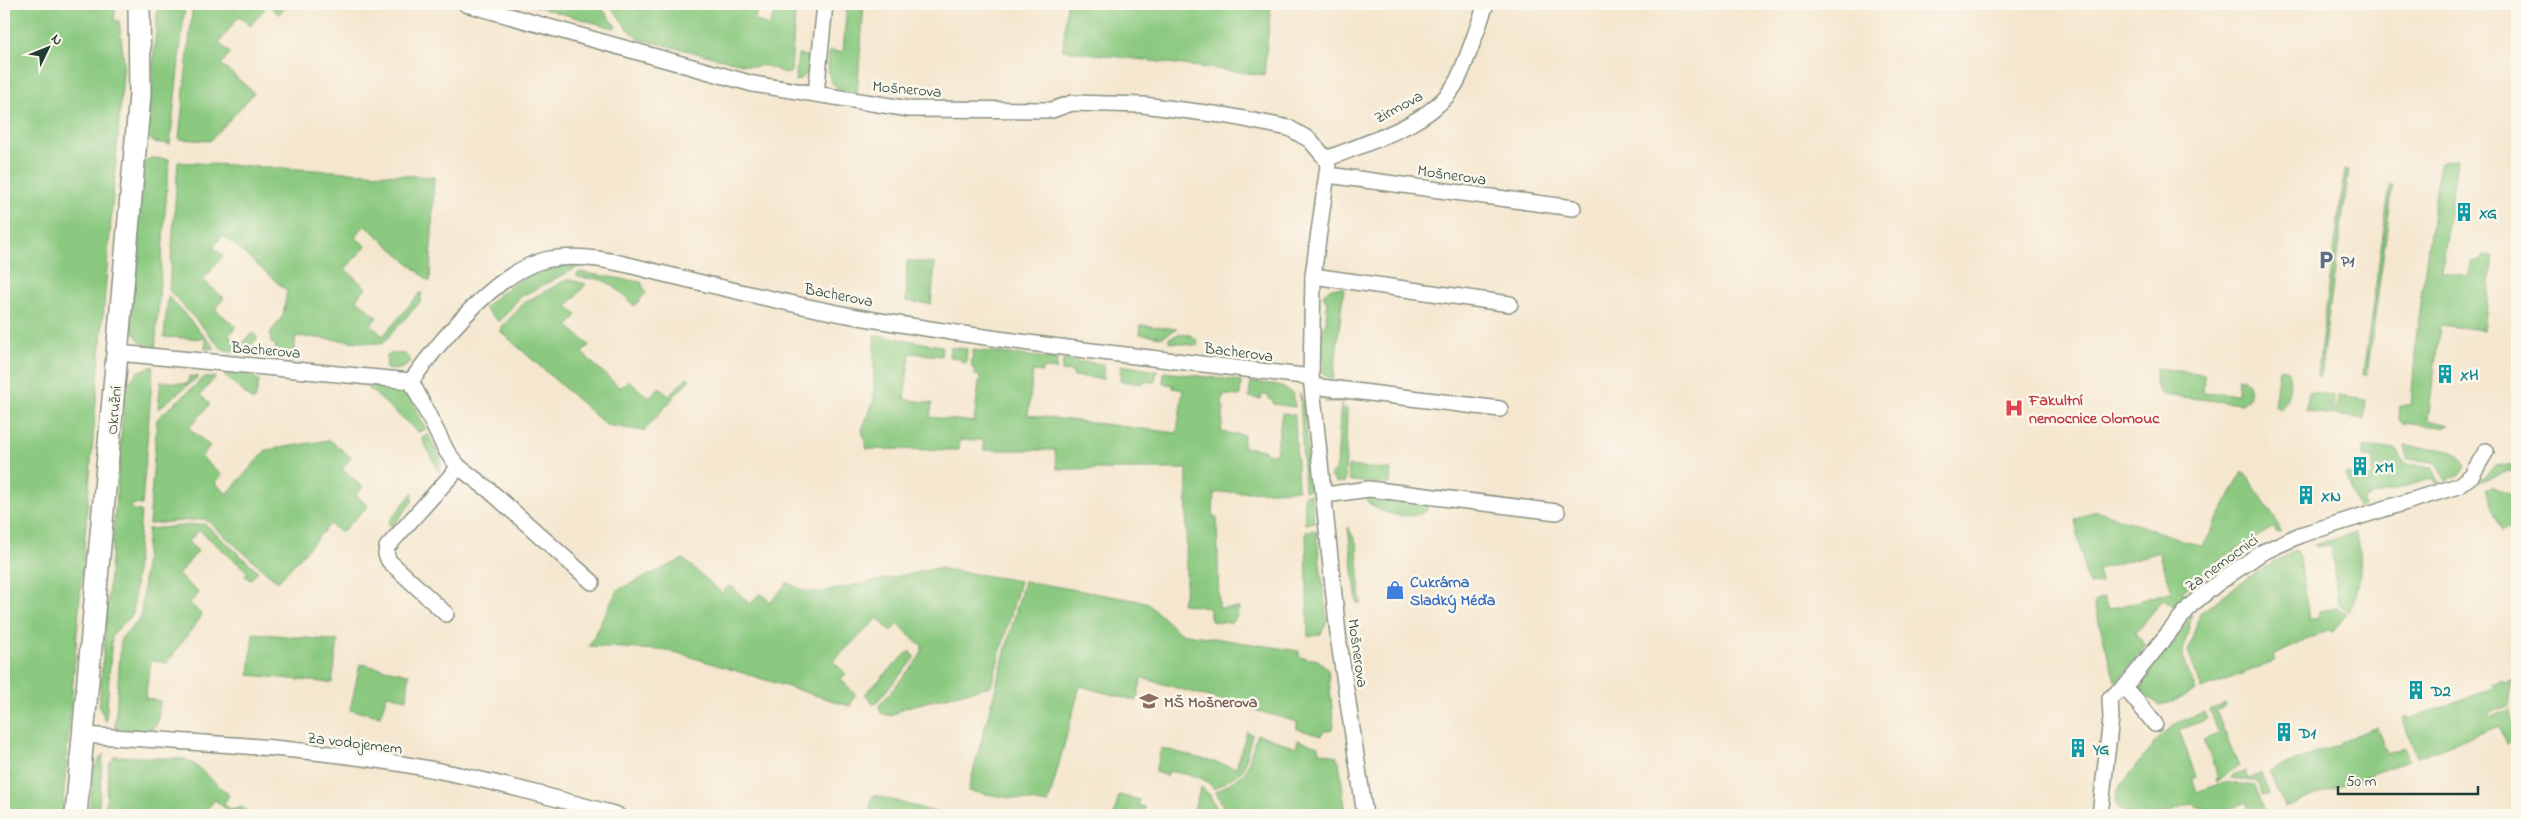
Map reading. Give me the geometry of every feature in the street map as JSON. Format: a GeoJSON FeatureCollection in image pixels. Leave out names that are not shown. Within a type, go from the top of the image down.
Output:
{"type":"FeatureCollection","features":[{"type":"Feature","properties":{"kind":"street","name":"Okružní"},"geometry":{"type":"LineString","coordinates":[[76,815],[140,95],[139,4]]}},
{"type":"Feature","properties":{"kind":"street"},"geometry":{"type":"LineString","coordinates":[[140,95],[150,4]]}},
{"type":"Feature","properties":{"kind":"street","name":"Mošnerova"},"geometry":{"type":"LineString","coordinates":[[466,4],[753,84],[909,109],[1049,110],[1072,103],[1143,105],[1213,114],[1289,128],[1310,140],[1326,159],[1328,176],[1314,276],[1312,382],[1339,642],[1364,815]]}},
{"type":"Feature","properties":{"kind":"street"},"geometry":{"type":"LineString","coordinates":[[816,94],[826,4]]}},
{"type":"Feature","properties":{"kind":"street","name":"Zirmova"},"geometry":{"type":"LineString","coordinates":[[1326,159],[1402,128],[1439,104],[1457,80],[1486,4]]}},
{"type":"Feature","properties":{"kind":"street","name":"Mošnerova"},"geometry":{"type":"LineString","coordinates":[[1328,176],[1573,208]]}},
{"type":"Feature","properties":{"kind":"street","name":"Bacherova"},"geometry":{"type":"LineString","coordinates":[[118,353],[411,381],[470,312],[497,285],[527,267],[547,259],[573,256],[610,260],[670,276],[846,314],[950,332],[1312,382]]}},
{"type":"Feature","properties":{"kind":"street"},"geometry":{"type":"LineString","coordinates":[[1314,276],[1510,304]]}},
{"type":"Feature","properties":{"kind":"street"},"geometry":{"type":"LineString","coordinates":[[411,381],[447,452],[459,467],[489,490],[592,582]]}},
{"type":"Feature","properties":{"kind":"street"},"geometry":{"type":"LineString","coordinates":[[1312,382],[1500,409]]}},
{"type":"Feature","properties":{"kind":"street","name":"Za nemocnicí"},"geometry":{"type":"LineString","coordinates":[[2100,815],[2112,718],[2110,698],[2125,687],[2191,605],[2239,567],[2286,540],[2458,486],[2475,471],[2486,451]]}},
{"type":"Feature","properties":{"kind":"street"},"geometry":{"type":"LineString","coordinates":[[446,614],[390,561],[386,554],[387,547],[459,467]]}},
{"type":"Feature","properties":{"kind":"street"},"geometry":{"type":"LineString","coordinates":[[1325,496],[1369,490],[1557,512]]}},
{"type":"Feature","properties":{"kind":"street"},"geometry":{"type":"LineString","coordinates":[[2125,687],[2155,724]]}},
{"type":"Feature","properties":{"kind":"street","name":"Za vodojemem"},"geometry":{"type":"LineString","coordinates":[[83,735],[168,740],[382,762],[429,769],[504,785],[617,815]]}},
{"type":"Feature","properties":{"kind":"green space"},"geometry":{"type":"Polygon","coordinates":[[[4,4],[116,4],[114,20],[119,21],[124,62],[62,815],[4,815],[4,4]]]}},
{"type":"Feature","properties":{"kind":"green space"},"geometry":{"type":"Polygon","coordinates":[[[158,4],[185,4],[170,144],[153,142],[147,136],[158,4]]]}},
{"type":"Feature","properties":{"kind":"green space"},"geometry":{"type":"Polygon","coordinates":[[[193,4],[288,4],[279,14],[268,5],[250,26],[239,16],[219,43],[230,53],[221,64],[254,93],[210,141],[179,139],[193,4]]]}},
{"type":"Feature","properties":{"kind":"green space"},"geometry":{"type":"Polygon","coordinates":[[[528,4],[599,4],[616,27],[613,28],[528,4]]]}},
{"type":"Feature","properties":{"kind":"green space"},"geometry":{"type":"Polygon","coordinates":[[[609,4],[750,4],[759,7],[754,20],[769,26],[777,8],[795,13],[791,72],[787,74],[767,66],[755,67],[639,39],[627,28],[609,4]]]}},
{"type":"Feature","properties":{"kind":"green space"},"geometry":{"type":"Polygon","coordinates":[[[847,4],[864,4],[857,94],[847,92],[834,85],[828,68],[829,51],[843,52],[847,4]]]}},
{"type":"Feature","properties":{"kind":"green space"},"geometry":{"type":"Polygon","coordinates":[[[1067,4],[1271,4],[1264,75],[1063,50],[1067,4]]]}},
{"type":"Feature","properties":{"kind":"green space"},"geometry":{"type":"Polygon","coordinates":[[[798,55],[811,56],[811,60],[803,78],[795,81],[798,55]]]}},
{"type":"Feature","properties":{"kind":"green space"},"geometry":{"type":"Polygon","coordinates":[[[151,158],[169,159],[155,350],[141,342],[135,334],[131,319],[144,162],[151,158]]]}},
{"type":"Feature","properties":{"kind":"green space"},"geometry":{"type":"Polygon","coordinates":[[[2457,159],[2442,272],[2469,276],[2471,262],[2481,260],[2484,255],[2493,257],[2484,330],[2440,325],[2428,420],[2450,425],[2442,427],[2403,423],[2399,419],[2400,405],[2411,405],[2418,318],[2440,163],[2457,159]]]}},
{"type":"Feature","properties":{"kind":"green space"},"geometry":{"type":"Polygon","coordinates":[[[178,162],[434,177],[430,282],[365,225],[355,237],[366,246],[345,269],[366,288],[356,299],[377,317],[371,325],[383,336],[421,292],[421,301],[382,344],[296,336],[293,357],[274,355],[276,345],[271,343],[270,333],[283,316],[287,291],[223,235],[213,247],[223,256],[203,280],[224,298],[215,309],[236,327],[229,335],[240,346],[252,333],[258,338],[244,352],[223,350],[169,290],[178,162]]]}},
{"type":"Feature","properties":{"kind":"green space"},"geometry":{"type":"Polygon","coordinates":[[[2345,170],[2349,170],[2320,376],[2317,376],[2345,170]]]}},
{"type":"Feature","properties":{"kind":"green space"},"geometry":{"type":"Polygon","coordinates":[[[2390,185],[2393,185],[2367,374],[2363,374],[2390,185]]]}},
{"type":"Feature","properties":{"kind":"green space"},"geometry":{"type":"Polygon","coordinates":[[[907,260],[935,264],[931,304],[906,301],[907,260]]]}},
{"type":"Feature","properties":{"kind":"green space"},"geometry":{"type":"Polygon","coordinates":[[[561,266],[580,266],[520,297],[499,322],[484,308],[519,281],[539,272],[561,266]]]}},
{"type":"Feature","properties":{"kind":"green space"},"geometry":{"type":"Polygon","coordinates":[[[579,272],[641,282],[646,293],[634,306],[608,283],[598,279],[578,277],[576,275],[579,272]]]}},
{"type":"Feature","properties":{"kind":"green space"},"geometry":{"type":"Polygon","coordinates":[[[568,279],[586,284],[567,306],[577,315],[568,326],[589,345],[582,353],[620,388],[628,380],[649,398],[659,387],[669,396],[687,377],[690,379],[644,431],[606,425],[499,330],[525,302],[568,279]]]}},
{"type":"Feature","properties":{"kind":"green space"},"geometry":{"type":"Polygon","coordinates":[[[1331,288],[1344,288],[1333,380],[1322,373],[1323,357],[1319,342],[1326,322],[1327,303],[1323,295],[1331,288]]]}},
{"type":"Feature","properties":{"kind":"green space"},"geometry":{"type":"Polygon","coordinates":[[[168,296],[215,348],[205,349],[206,339],[164,337],[168,296]]]}},
{"type":"Feature","properties":{"kind":"green space"},"geometry":{"type":"Polygon","coordinates":[[[1141,325],[1177,329],[1162,337],[1140,334],[1141,325]]]}},
{"type":"Feature","properties":{"kind":"green space"},"geometry":{"type":"Polygon","coordinates":[[[1179,334],[1190,335],[1198,341],[1197,346],[1169,342],[1169,338],[1179,334]]]}},
{"type":"Feature","properties":{"kind":"green space"},"geometry":{"type":"Polygon","coordinates":[[[874,335],[942,346],[941,356],[910,353],[904,399],[932,403],[930,417],[974,422],[980,376],[975,375],[975,368],[971,367],[973,350],[1057,359],[1056,370],[1043,368],[1042,372],[1033,371],[1028,415],[1177,433],[1183,390],[1163,383],[1164,372],[1241,381],[1240,396],[1223,395],[1222,406],[1224,407],[1221,432],[1244,435],[1243,447],[1265,450],[1265,453],[1276,454],[1282,413],[1295,415],[1298,490],[1214,493],[1213,518],[1217,517],[1219,608],[1239,608],[1236,618],[1230,623],[1211,621],[1209,608],[1182,604],[1186,586],[1187,469],[1057,469],[1055,450],[984,450],[983,440],[960,440],[959,450],[867,449],[862,429],[874,401],[874,335]]]}},
{"type":"Feature","properties":{"kind":"green space"},"geometry":{"type":"Polygon","coordinates":[[[950,347],[967,349],[966,363],[961,362],[961,359],[949,357],[950,347]]]}},
{"type":"Feature","properties":{"kind":"green space"},"geometry":{"type":"Polygon","coordinates":[[[393,353],[405,354],[411,361],[400,369],[386,369],[387,356],[393,353]]]}},
{"type":"Feature","properties":{"kind":"green space"},"geometry":{"type":"Polygon","coordinates":[[[1063,360],[1104,364],[1103,379],[1073,376],[1073,372],[1062,371],[1063,360]]]}},
{"type":"Feature","properties":{"kind":"green space"},"geometry":{"type":"Polygon","coordinates":[[[1121,365],[1157,371],[1155,382],[1143,381],[1143,384],[1120,381],[1121,365]]]}},
{"type":"Feature","properties":{"kind":"green space"},"geometry":{"type":"Polygon","coordinates":[[[153,366],[142,505],[132,504],[132,510],[141,511],[133,614],[112,635],[106,722],[99,706],[125,389],[137,372],[153,366]]]}},
{"type":"Feature","properties":{"kind":"green space"},"geometry":{"type":"Polygon","coordinates":[[[2156,368],[2204,374],[2203,392],[2237,394],[2238,378],[2244,379],[2248,385],[2249,396],[2242,404],[2164,395],[2160,393],[2156,386],[2156,368]]]}},
{"type":"Feature","properties":{"kind":"green space"},"geometry":{"type":"Polygon","coordinates":[[[2279,369],[2287,370],[2290,379],[2285,402],[2280,409],[2274,406],[2279,369]]]}},
{"type":"Feature","properties":{"kind":"green space"},"geometry":{"type":"Polygon","coordinates":[[[222,373],[248,373],[256,378],[259,382],[255,399],[253,401],[222,373]]]}},
{"type":"Feature","properties":{"kind":"green space"},"geometry":{"type":"Polygon","coordinates":[[[189,376],[198,377],[158,409],[161,381],[188,384],[189,376]]]}},
{"type":"Feature","properties":{"kind":"green space"},"geometry":{"type":"Polygon","coordinates":[[[205,377],[216,377],[200,395],[210,404],[189,428],[210,446],[201,457],[222,475],[215,483],[227,494],[266,450],[330,440],[351,458],[342,469],[363,487],[356,495],[368,506],[341,533],[330,524],[278,582],[205,519],[149,524],[157,419],[205,377]]]}},
{"type":"Feature","properties":{"kind":"green space"},"geometry":{"type":"Polygon","coordinates":[[[1251,382],[1279,385],[1293,394],[1295,407],[1273,404],[1273,400],[1269,399],[1269,395],[1261,395],[1261,399],[1249,397],[1251,382]]]}},
{"type":"Feature","properties":{"kind":"green space"},"geometry":{"type":"Polygon","coordinates":[[[386,385],[402,390],[412,400],[426,429],[418,432],[366,386],[386,385]]]}},
{"type":"Feature","properties":{"kind":"green space"},"geometry":{"type":"Polygon","coordinates":[[[2309,392],[2334,396],[2332,415],[2306,411],[2309,392]]]}},
{"type":"Feature","properties":{"kind":"green space"},"geometry":{"type":"Polygon","coordinates":[[[1300,393],[1304,403],[1311,490],[1304,491],[1300,393]]]}},
{"type":"Feature","properties":{"kind":"green space"},"geometry":{"type":"Polygon","coordinates":[[[1348,394],[1348,401],[1342,401],[1342,408],[1347,409],[1345,482],[1336,483],[1330,476],[1337,467],[1341,400],[1326,403],[1324,401],[1328,395],[1348,394]]]}},
{"type":"Feature","properties":{"kind":"green space"},"geometry":{"type":"Polygon","coordinates":[[[2338,396],[2366,400],[2364,419],[2335,415],[2338,396]]]}},
{"type":"Feature","properties":{"kind":"green space"},"geometry":{"type":"Polygon","coordinates":[[[428,434],[441,459],[439,473],[422,438],[428,434]]]}},
{"type":"Feature","properties":{"kind":"green space"},"geometry":{"type":"Polygon","coordinates":[[[2364,446],[2397,450],[2405,464],[2432,467],[2440,483],[2436,483],[2433,478],[2363,499],[2364,506],[2358,508],[2346,474],[2372,477],[2374,458],[2364,457],[2364,446]]]}},
{"type":"Feature","properties":{"kind":"green space"},"geometry":{"type":"Polygon","coordinates":[[[2405,446],[2449,451],[2463,460],[2465,467],[2460,474],[2446,481],[2435,462],[2408,459],[2405,446]]]}},
{"type":"Feature","properties":{"kind":"green space"},"geometry":{"type":"Polygon","coordinates":[[[2496,465],[2517,466],[2517,472],[2509,471],[2478,482],[2496,465]]]}},
{"type":"Feature","properties":{"kind":"green space"},"geometry":{"type":"Polygon","coordinates":[[[1348,466],[1391,470],[1390,484],[1349,481],[1348,466]]]}},
{"type":"Feature","properties":{"kind":"green space"},"geometry":{"type":"Polygon","coordinates":[[[2242,472],[2274,516],[2281,532],[2277,533],[2274,527],[2227,555],[2182,591],[2186,598],[2178,599],[2181,603],[2176,608],[2163,600],[2135,633],[2146,646],[2119,679],[2115,681],[2094,604],[2098,599],[2104,598],[2108,610],[2172,591],[2159,552],[2098,569],[2101,583],[2090,585],[2086,578],[2075,520],[2095,510],[2203,547],[2242,472]]]}},
{"type":"Feature","properties":{"kind":"green space"},"geometry":{"type":"Polygon","coordinates":[[[2492,486],[2517,498],[2517,525],[2501,531],[2486,489],[2492,486]]]}},
{"type":"Feature","properties":{"kind":"green space"},"geometry":{"type":"Polygon","coordinates":[[[413,492],[412,502],[392,527],[388,523],[413,492]]]}},
{"type":"Feature","properties":{"kind":"green space"},"geometry":{"type":"Polygon","coordinates":[[[1311,494],[1314,522],[1305,524],[1304,495],[1311,494]]]}},
{"type":"Feature","properties":{"kind":"green space"},"geometry":{"type":"Polygon","coordinates":[[[1371,495],[1428,503],[1426,511],[1420,514],[1403,516],[1386,512],[1371,505],[1366,500],[1371,495]]]}},
{"type":"Feature","properties":{"kind":"green space"},"geometry":{"type":"Polygon","coordinates":[[[205,524],[258,571],[250,580],[245,576],[248,572],[199,530],[188,542],[198,551],[178,575],[199,593],[190,603],[202,615],[167,663],[151,660],[145,698],[160,701],[157,724],[148,732],[115,728],[121,638],[140,619],[141,615],[148,529],[205,524]]]}},
{"type":"Feature","properties":{"kind":"green space"},"geometry":{"type":"Polygon","coordinates":[[[1348,527],[1357,544],[1361,603],[1357,603],[1348,527]]]}},
{"type":"Feature","properties":{"kind":"green space"},"geometry":{"type":"Polygon","coordinates":[[[1316,530],[1327,621],[1321,634],[1308,637],[1306,531],[1316,530]]]}},
{"type":"Feature","properties":{"kind":"green space"},"geometry":{"type":"Polygon","coordinates":[[[2355,533],[2360,550],[2360,572],[2356,594],[2349,611],[2338,604],[2331,545],[2316,547],[2314,545],[2355,533]]]}},
{"type":"Feature","properties":{"kind":"green space"},"geometry":{"type":"Polygon","coordinates":[[[2296,550],[2300,559],[2309,620],[2318,618],[2319,611],[2337,608],[2347,613],[2333,632],[2327,630],[2273,656],[2275,661],[2202,689],[2188,652],[2200,613],[2247,578],[2296,550]]]}},
{"type":"Feature","properties":{"kind":"green space"},"geometry":{"type":"Polygon","coordinates":[[[683,559],[722,593],[730,585],[750,604],[760,593],[771,602],[788,582],[804,590],[822,592],[938,568],[1020,581],[991,686],[906,707],[891,716],[881,713],[879,706],[918,659],[922,652],[922,645],[916,642],[899,624],[890,631],[878,618],[833,661],[846,674],[841,679],[855,694],[850,706],[678,653],[659,650],[589,646],[617,590],[683,559]]]}},
{"type":"Feature","properties":{"kind":"green space"},"geometry":{"type":"Polygon","coordinates":[[[1024,581],[1146,602],[1180,633],[1299,651],[1299,657],[1318,660],[1328,669],[1334,727],[1329,731],[1323,731],[1322,736],[1297,729],[1297,722],[1142,678],[1136,701],[1080,686],[1048,804],[968,791],[1024,581]]]}},
{"type":"Feature","properties":{"kind":"green space"},"geometry":{"type":"Polygon","coordinates":[[[2192,615],[2182,654],[2196,691],[2169,703],[2159,705],[2144,695],[2142,682],[2192,615]]]}},
{"type":"Feature","properties":{"kind":"green space"},"geometry":{"type":"Polygon","coordinates":[[[253,633],[338,641],[332,683],[249,675],[253,633]]]}},
{"type":"Feature","properties":{"kind":"green space"},"geometry":{"type":"Polygon","coordinates":[[[909,651],[915,657],[874,705],[865,694],[909,651]]]}},
{"type":"Feature","properties":{"kind":"green space"},"geometry":{"type":"Polygon","coordinates":[[[360,664],[409,674],[407,699],[387,695],[380,716],[350,710],[360,664]]]}},
{"type":"Feature","properties":{"kind":"green space"},"geometry":{"type":"Polygon","coordinates":[[[2503,680],[2504,683],[2511,681],[2511,705],[2488,713],[2490,717],[2511,709],[2511,720],[2517,740],[2506,744],[2499,726],[2417,757],[2402,718],[2407,716],[2409,719],[2493,688],[2492,684],[2503,680]]]}},
{"type":"Feature","properties":{"kind":"green space"},"geometry":{"type":"Polygon","coordinates":[[[2225,704],[2226,706],[2216,711],[2239,767],[2230,771],[2217,782],[2216,779],[2218,778],[2204,740],[2219,734],[2210,710],[2225,704]]]}},
{"type":"Feature","properties":{"kind":"green space"},"geometry":{"type":"Polygon","coordinates":[[[2204,712],[2207,719],[2179,730],[2196,777],[2192,778],[2197,792],[2224,782],[2255,786],[2267,815],[2251,815],[2246,802],[2219,813],[2193,804],[2160,815],[2126,815],[2115,804],[2116,791],[2160,737],[2175,724],[2204,712]]]}},
{"type":"Feature","properties":{"kind":"green space"},"geometry":{"type":"Polygon","coordinates":[[[2377,727],[2387,754],[2404,748],[2409,760],[2284,807],[2269,771],[2341,744],[2341,741],[2377,727]]]}},
{"type":"Feature","properties":{"kind":"green space"},"geometry":{"type":"Polygon","coordinates":[[[1247,732],[1252,734],[1243,770],[1214,789],[1205,780],[1194,776],[1169,771],[1167,776],[1155,772],[1161,748],[1236,768],[1247,732]]]}},
{"type":"Feature","properties":{"kind":"green space"},"geometry":{"type":"Polygon","coordinates":[[[1257,734],[1296,747],[1298,740],[1319,746],[1318,751],[1336,756],[1339,761],[1346,815],[1227,815],[1216,792],[1245,773],[1257,734]]]}},
{"type":"Feature","properties":{"kind":"green space"},"geometry":{"type":"Polygon","coordinates":[[[103,754],[98,815],[88,815],[94,768],[103,754]]]}},
{"type":"Feature","properties":{"kind":"green space"},"geometry":{"type":"Polygon","coordinates":[[[115,756],[185,759],[195,765],[229,795],[224,804],[231,810],[242,807],[251,815],[233,815],[215,800],[201,815],[105,815],[109,764],[115,756]]]}},
{"type":"Feature","properties":{"kind":"green space"},"geometry":{"type":"Polygon","coordinates":[[[2245,771],[2248,779],[2261,774],[2269,794],[2263,796],[2258,782],[2230,778],[2234,774],[2245,771]]]}},
{"type":"Feature","properties":{"kind":"green space"},"geometry":{"type":"Polygon","coordinates":[[[1201,787],[1209,794],[1220,815],[1192,815],[1201,787]]]}},
{"type":"Feature","properties":{"kind":"green space"},"geometry":{"type":"Polygon","coordinates":[[[873,795],[946,815],[868,815],[873,795]]]}},
{"type":"Feature","properties":{"kind":"green space"},"geometry":{"type":"Polygon","coordinates":[[[1119,795],[1140,800],[1138,805],[1145,807],[1143,815],[1114,815],[1119,795]]]}},
{"type":"Feature","properties":{"kind":"place","name":"XG"},"geometry":{"type":"Point","coordinates":[2464,212]}},
{"type":"Feature","properties":{"kind":"place","name":"P1"},"geometry":{"type":"Point","coordinates":[2326,260]}},
{"type":"Feature","properties":{"kind":"place","name":"XH"},"geometry":{"type":"Point","coordinates":[2445,374]}},
{"type":"Feature","properties":{"kind":"place","name":"Fakultní nemocnice Olomouc"},"geometry":{"type":"Point","coordinates":[2014,408]}},
{"type":"Feature","properties":{"kind":"place","name":"XM"},"geometry":{"type":"Point","coordinates":[2360,466]}},
{"type":"Feature","properties":{"kind":"place","name":"XN"},"geometry":{"type":"Point","coordinates":[2306,495]}},
{"type":"Feature","properties":{"kind":"place","name":"Cukrárna Sladký Méďa"},"geometry":{"type":"Point","coordinates":[1395,590]}},
{"type":"Feature","properties":{"kind":"place","name":"D2"},"geometry":{"type":"Point","coordinates":[2416,690]}},
{"type":"Feature","properties":{"kind":"place","name":"MŠ Mošnerova"},"geometry":{"type":"Point","coordinates":[1149,701]}},
{"type":"Feature","properties":{"kind":"place","name":"D1"},"geometry":{"type":"Point","coordinates":[2284,732]}},
{"type":"Feature","properties":{"kind":"place","name":"YG"},"geometry":{"type":"Point","coordinates":[2078,748]}}]}
